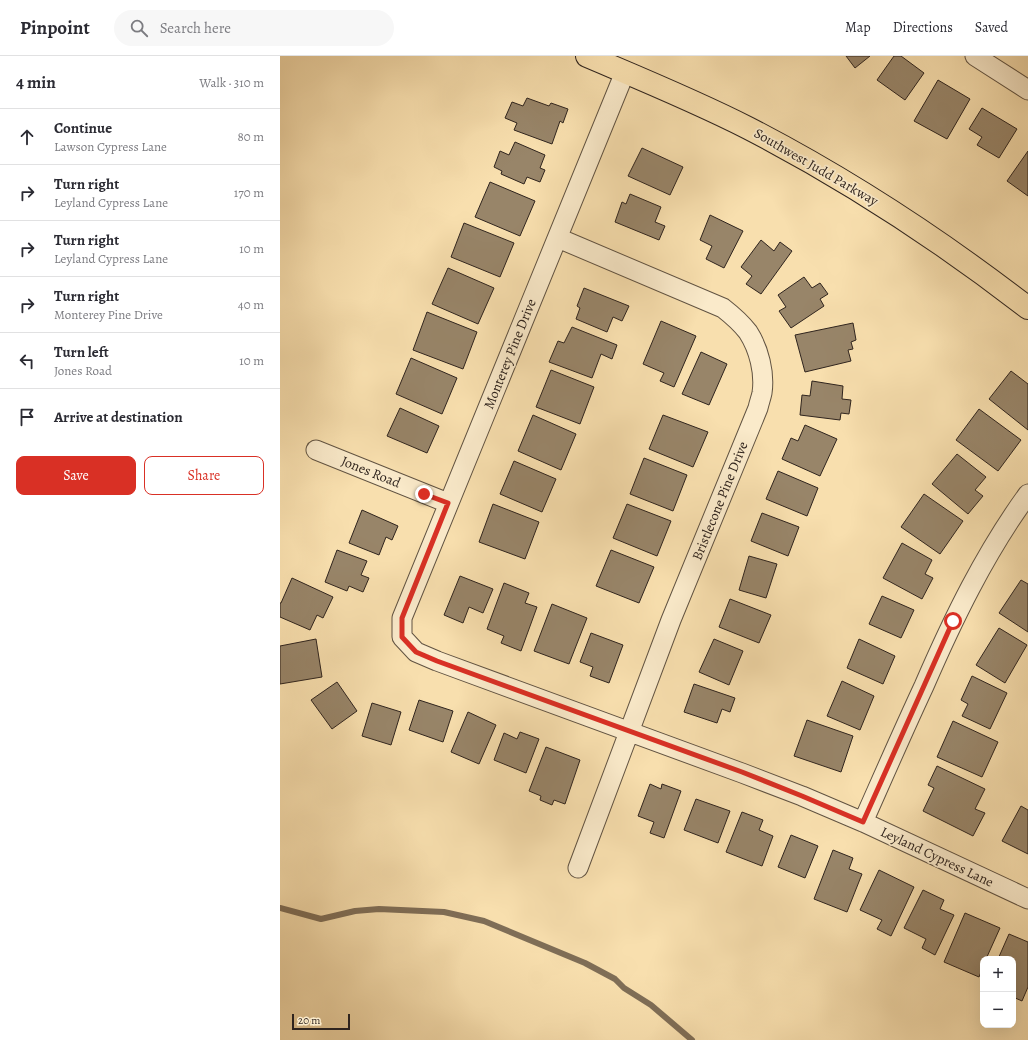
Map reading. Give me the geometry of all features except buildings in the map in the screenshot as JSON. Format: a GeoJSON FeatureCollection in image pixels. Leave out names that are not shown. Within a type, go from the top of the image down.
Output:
{"type":"FeatureCollection","features":[{"type":"Feature","properties":{"kind":"highway","name":"Southwest Judd Parkway"},"geometry":{"type":"LineString","coordinates":[[587,56],[703,106],[748,128],[835,176],[939,243],[984,274],[1028,308]]}},
{"type":"Feature","properties":{"kind":"street"},"geometry":{"type":"LineString","coordinates":[[975,56],[1028,90]]}},
{"type":"Feature","properties":{"kind":"street","name":"Monterey Pine Drive"},"geometry":{"type":"LineString","coordinates":[[402,637],[402,618],[625,72]]}},
{"type":"Feature","properties":{"kind":"street","name":"Bristlecone Pine Drive"},"geometry":{"type":"LineString","coordinates":[[558,238],[723,308],[748,332],[756,346],[762,376],[762,392],[758,408],[671,620],[578,868]]}},
{"type":"Feature","properties":{"kind":"street","name":"Jones Road"},"geometry":{"type":"LineString","coordinates":[[316,450],[448,503]]}},
{"type":"Feature","properties":{"kind":"street"},"geometry":{"type":"LineString","coordinates":[[863,822],[966,595],[1003,530],[1028,494]]}},
{"type":"Feature","properties":{"kind":"street","name":"Leyland Cypress Lane"},"geometry":{"type":"LineString","coordinates":[[402,637],[416,652],[437,661],[742,772],[802,796],[863,822],[1028,899]]}},
{"type":"Feature","properties":{"kind":"waterway"},"geometry":{"type":"LineString","coordinates":[[280,908],[321,919],[355,911],[379,909],[444,912],[484,921],[585,963],[615,979],[624,988],[651,1005],[692,1040]]}},
{"type":"Feature","properties":{"kind":"route"},"geometry":{"type":"LineString","coordinates":[[424,494],[448,503],[402,618],[402,637],[416,652],[602,722],[742,772],[863,822],[953,621]]}}]}
